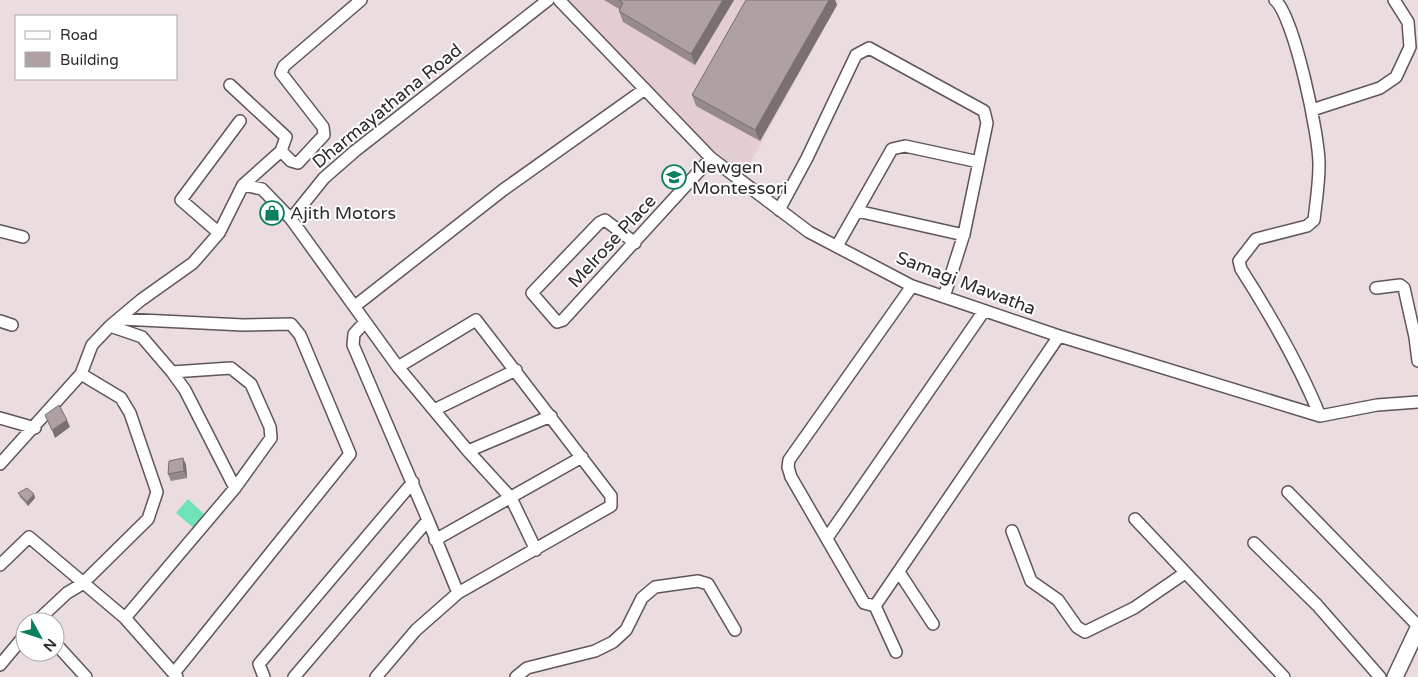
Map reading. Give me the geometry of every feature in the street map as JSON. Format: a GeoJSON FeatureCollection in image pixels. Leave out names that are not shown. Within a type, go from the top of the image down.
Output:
{"type":"FeatureCollection","features":[{"type":"Feature","properties":{"kind":"main road"},"geometry":{"type":"LineString","coordinates":[[1395,677],[1418,627]]}},
{"type":"Feature","properties":{"kind":"street"},"geometry":{"type":"LineString","coordinates":[[281,151],[291,161],[298,163],[324,135],[322,127],[281,73],[284,66],[361,0]]}},
{"type":"Feature","properties":{"kind":"street","name":"Dharmayathana Road"},"geometry":{"type":"LineString","coordinates":[[291,219],[324,178],[355,151],[548,0]]}},
{"type":"Feature","properties":{"kind":"street","name":"Samagi Mawatha"},"geometry":{"type":"LineString","coordinates":[[559,0],[711,158],[809,232],[912,286],[1058,336],[1320,416],[1377,405],[1418,402]]}},
{"type":"Feature","properties":{"kind":"street"},"geometry":{"type":"LineString","coordinates":[[1275,0],[1287,18],[1312,110],[1319,164],[1314,220],[1307,226],[1256,239],[1239,261],[1241,270],[1270,314],[1308,386],[1320,416]]}},
{"type":"Feature","properties":{"kind":"street"},"geometry":{"type":"LineString","coordinates":[[1312,110],[1380,88],[1396,77],[1410,47],[1408,22],[1394,0]]}},
{"type":"Feature","properties":{"kind":"street"},"geometry":{"type":"LineString","coordinates":[[779,210],[807,158],[856,55],[869,48],[984,111],[987,123],[964,235],[944,297]]}},
{"type":"Feature","properties":{"kind":"street"},"geometry":{"type":"LineString","coordinates":[[0,464],[35,428],[81,374],[92,345],[110,326],[121,319],[141,300],[193,263],[219,234],[244,185],[281,151],[286,137],[230,85]]}},
{"type":"Feature","properties":{"kind":"street"},"geometry":{"type":"LineString","coordinates":[[355,306],[503,190],[645,89]]}},
{"type":"Feature","properties":{"kind":"street"},"geometry":{"type":"LineString","coordinates":[[219,234],[182,200],[240,121]]}},
{"type":"Feature","properties":{"kind":"street"},"geometry":{"type":"LineString","coordinates":[[837,246],[892,150],[905,146],[979,162]]}},
{"type":"Feature","properties":{"kind":"street","name":"Melrose Place"},"geometry":{"type":"LineString","coordinates":[[635,243],[612,223],[605,220],[599,223],[532,293],[557,322],[563,320],[635,243],[711,158]]}},
{"type":"Feature","properties":{"kind":"street"},"geometry":{"type":"LineString","coordinates":[[244,185],[262,189],[291,219],[355,306],[364,323],[398,367],[468,451],[511,498],[536,550]]}},
{"type":"Feature","properties":{"kind":"street"},"geometry":{"type":"LineString","coordinates":[[857,211],[964,235]]}},
{"type":"Feature","properties":{"kind":"street"},"geometry":{"type":"LineString","coordinates":[[0,232],[23,237]]}},
{"type":"Feature","properties":{"kind":"street"},"geometry":{"type":"LineString","coordinates":[[1376,288],[1400,285],[1404,288],[1415,337],[1418,361]]}},
{"type":"Feature","properties":{"kind":"street"},"geometry":{"type":"LineString","coordinates":[[874,606],[864,604],[791,477],[788,467],[789,460],[912,286]]}},
{"type":"Feature","properties":{"kind":"street"},"geometry":{"type":"LineString","coordinates":[[826,538],[984,311]]}},
{"type":"Feature","properties":{"kind":"street"},"geometry":{"type":"LineString","coordinates":[[0,564],[29,537],[82,584],[125,618],[176,675],[350,454],[300,335],[291,324],[243,325],[121,319]]}},
{"type":"Feature","properties":{"kind":"street"},"geometry":{"type":"LineString","coordinates":[[376,677],[416,630],[458,593],[611,506],[612,496],[476,320],[398,367]]}},
{"type":"Feature","properties":{"kind":"street"},"geometry":{"type":"LineString","coordinates":[[0,321],[12,325]]}},
{"type":"Feature","properties":{"kind":"street"},"geometry":{"type":"LineString","coordinates":[[364,323],[354,334],[353,345],[413,482],[458,593]]}},
{"type":"Feature","properties":{"kind":"street"},"geometry":{"type":"LineString","coordinates":[[110,326],[142,337],[172,372],[185,390],[235,488]]}},
{"type":"Feature","properties":{"kind":"street"},"geometry":{"type":"LineString","coordinates":[[874,606],[899,572],[1058,336]]}},
{"type":"Feature","properties":{"kind":"street"},"geometry":{"type":"LineString","coordinates":[[125,618],[235,488],[271,438],[270,427],[251,384],[231,368],[172,372]]}},
{"type":"Feature","properties":{"kind":"street"},"geometry":{"type":"LineString","coordinates":[[434,410],[516,370]]}},
{"type":"Feature","properties":{"kind":"street"},"geometry":{"type":"LineString","coordinates":[[47,612],[67,593],[82,584],[148,519],[157,492],[130,413],[121,398],[81,374]]}},
{"type":"Feature","properties":{"kind":"street"},"geometry":{"type":"LineString","coordinates":[[468,451],[551,416]]}},
{"type":"Feature","properties":{"kind":"street"},"geometry":{"type":"LineString","coordinates":[[0,418],[35,428]]}},
{"type":"Feature","properties":{"kind":"street"},"geometry":{"type":"LineString","coordinates":[[435,540],[582,457]]}},
{"type":"Feature","properties":{"kind":"street"},"geometry":{"type":"LineString","coordinates":[[264,677],[259,664],[413,482]]}},
{"type":"Feature","properties":{"kind":"street"},"geometry":{"type":"LineString","coordinates":[[1288,492],[1418,627]]}},
{"type":"Feature","properties":{"kind":"street"},"geometry":{"type":"LineString","coordinates":[[1135,519],[1184,574],[1262,652],[1284,677]]}},
{"type":"Feature","properties":{"kind":"street"},"geometry":{"type":"LineString","coordinates":[[294,677],[428,520]]}},
{"type":"Feature","properties":{"kind":"street"},"geometry":{"type":"LineString","coordinates":[[1012,531],[1031,581],[1058,600],[1077,627],[1085,632],[1134,608],[1184,574]]}},
{"type":"Feature","properties":{"kind":"street"},"geometry":{"type":"LineString","coordinates":[[1254,543],[1317,605],[1380,677]]}},
{"type":"Feature","properties":{"kind":"street"},"geometry":{"type":"LineString","coordinates":[[899,572],[932,624]]}},
{"type":"Feature","properties":{"kind":"street"},"geometry":{"type":"LineString","coordinates":[[516,677],[527,668],[596,652],[613,642],[626,630],[642,598],[655,587],[698,581],[708,584],[736,630]]}},
{"type":"Feature","properties":{"kind":"street"},"geometry":{"type":"LineString","coordinates":[[874,606],[896,652]]}},
{"type":"Feature","properties":{"kind":"street"},"geometry":{"type":"LineString","coordinates":[[0,665],[15,647]]}},
{"type":"Feature","properties":{"kind":"street"},"geometry":{"type":"LineString","coordinates":[[65,655],[83,676]]}},
{"type":"Feature","properties":{"kind":"shaded area"},"geometry":{"type":"Polygon","coordinates":[[[567,0],[840,0],[743,176],[715,154],[672,111],[567,0]]]}},
{"type":"Feature","properties":{"kind":"shaded area"},"geometry":{"type":"Polygon","coordinates":[[[188,499],[207,517],[196,530],[176,513],[188,499]]]}},
{"type":"Feature","properties":{"kind":"building"},"geometry":{"type":"Polygon","coordinates":[[[618,0],[723,0],[691,54],[619,11],[623,3],[618,0]]]}},
{"type":"Feature","properties":{"kind":"building"},"geometry":{"type":"Polygon","coordinates":[[[746,0],[829,0],[755,130],[692,95],[746,0]]]}},
{"type":"Feature","properties":{"kind":"building"},"geometry":{"type":"Polygon","coordinates":[[[59,405],[67,420],[52,430],[45,415],[59,405]]]}},
{"type":"Feature","properties":{"kind":"building"},"geometry":{"type":"Polygon","coordinates":[[[183,458],[184,471],[168,474],[169,461],[183,458]]]}},
{"type":"Feature","properties":{"kind":"building"},"geometry":{"type":"Polygon","coordinates":[[[27,488],[34,494],[27,502],[18,493],[27,488]]]}},
{"type":"Feature","properties":{"kind":"place","name":"Newgen Montessori"},"geometry":{"type":"Point","coordinates":[674,177]}},
{"type":"Feature","properties":{"kind":"place","name":"Ajith Motors"},"geometry":{"type":"Point","coordinates":[272,213]}}]}
